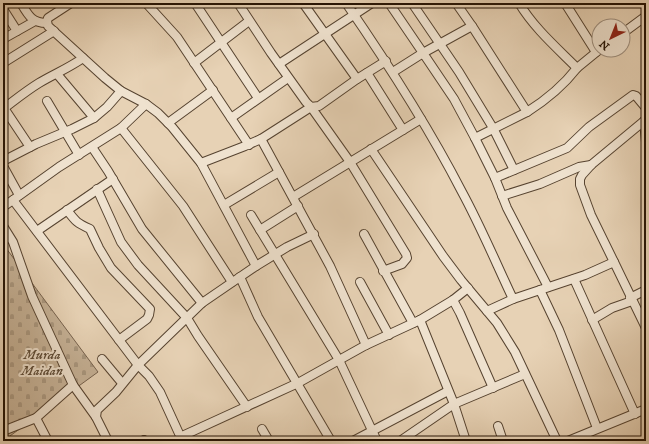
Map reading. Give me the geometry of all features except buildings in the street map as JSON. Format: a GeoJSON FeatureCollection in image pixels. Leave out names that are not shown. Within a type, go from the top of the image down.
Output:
{"type":"FeatureCollection","features":[{"type":"Feature","properties":{"kind":"street"},"geometry":{"type":"LineString","coordinates":[[21,3],[27,14],[35,21],[39,23],[47,23],[105,78],[121,91],[146,104],[168,123],[201,163],[256,266]]}},
{"type":"Feature","properties":{"kind":"street"},"geometry":{"type":"LineString","coordinates":[[47,23],[48,18],[71,3]]}},
{"type":"Feature","properties":{"kind":"street"},"geometry":{"type":"LineString","coordinates":[[146,3],[177,37],[249,144]]}},
{"type":"Feature","properties":{"kind":"street"},"geometry":{"type":"LineString","coordinates":[[195,3],[258,98]]}},
{"type":"Feature","properties":{"kind":"street"},"geometry":{"type":"LineString","coordinates":[[238,3],[288,78],[306,102],[312,107],[350,162],[406,254],[407,258],[402,264],[384,271]]}},
{"type":"Feature","properties":{"kind":"street"},"geometry":{"type":"LineString","coordinates":[[303,3],[357,79]]}},
{"type":"Feature","properties":{"kind":"street"},"geometry":{"type":"LineString","coordinates":[[346,3],[393,72],[463,192],[513,299]]}},
{"type":"Feature","properties":{"kind":"street"},"geometry":{"type":"LineString","coordinates":[[279,64],[372,3]]}},
{"type":"Feature","properties":{"kind":"street"},"geometry":{"type":"LineString","coordinates":[[389,3],[454,99],[495,178],[544,289],[597,428]]}},
{"type":"Feature","properties":{"kind":"street"},"geometry":{"type":"LineString","coordinates":[[412,3],[463,78],[493,128],[514,170]]}},
{"type":"Feature","properties":{"kind":"street"},"geometry":{"type":"LineString","coordinates":[[456,3],[527,112]]}},
{"type":"Feature","properties":{"kind":"street"},"geometry":{"type":"LineString","coordinates":[[520,3],[536,26],[577,68]]}},
{"type":"Feature","properties":{"kind":"street"},"geometry":{"type":"LineString","coordinates":[[565,3],[591,42]]}},
{"type":"Feature","properties":{"kind":"street"},"geometry":{"type":"LineString","coordinates":[[3,9],[17,31]]}},
{"type":"Feature","properties":{"kind":"street"},"geometry":{"type":"LineString","coordinates":[[631,27],[646,16]]}},
{"type":"Feature","properties":{"kind":"street"},"geometry":{"type":"LineString","coordinates":[[3,39],[35,21]]}},
{"type":"Feature","properties":{"kind":"street"},"geometry":{"type":"LineString","coordinates":[[194,63],[249,21]]}},
{"type":"Feature","properties":{"kind":"street"},"geometry":{"type":"LineString","coordinates":[[393,72],[423,53],[472,26]]}},
{"type":"Feature","properties":{"kind":"street"},"geometry":{"type":"LineString","coordinates":[[3,63],[54,31]]}},
{"type":"Feature","properties":{"kind":"street"},"geometry":{"type":"LineString","coordinates":[[475,138],[527,112],[541,103],[558,89],[577,68],[591,56]]}},
{"type":"Feature","properties":{"kind":"street"},"geometry":{"type":"LineString","coordinates":[[30,147],[4,108],[24,93],[69,68],[83,58]]}},
{"type":"Feature","properties":{"kind":"street"},"geometry":{"type":"LineString","coordinates":[[201,163],[261,139],[312,107],[318,106],[386,61]]}},
{"type":"Feature","properties":{"kind":"street"},"geometry":{"type":"LineString","coordinates":[[367,73],[403,130]]}},
{"type":"Feature","properties":{"kind":"street"},"geometry":{"type":"LineString","coordinates":[[57,74],[94,118]]}},
{"type":"Feature","properties":{"kind":"street"},"geometry":{"type":"LineString","coordinates":[[231,118],[288,78]]}},
{"type":"Feature","properties":{"kind":"street"},"geometry":{"type":"LineString","coordinates":[[168,123],[212,90]]}},
{"type":"Feature","properties":{"kind":"street"},"geometry":{"type":"LineString","coordinates":[[3,161],[94,118],[107,107],[121,91]]}},
{"type":"Feature","properties":{"kind":"street"},"geometry":{"type":"LineString","coordinates":[[495,178],[567,148],[589,128],[633,95],[639,99],[646,108]]}},
{"type":"Feature","properties":{"kind":"street"},"geometry":{"type":"LineString","coordinates":[[47,101],[79,155]]}},
{"type":"Feature","properties":{"kind":"street"},"geometry":{"type":"LineString","coordinates":[[3,207],[59,167],[121,128],[146,104]]}},
{"type":"Feature","properties":{"kind":"street"},"geometry":{"type":"LineString","coordinates":[[293,197],[421,119]]}},
{"type":"Feature","properties":{"kind":"street"},"geometry":{"type":"LineString","coordinates":[[645,120],[646,142]]}},
{"type":"Feature","properties":{"kind":"street"},"geometry":{"type":"LineString","coordinates":[[645,120],[591,165],[582,175],[580,185],[591,215],[646,328]]}},
{"type":"Feature","properties":{"kind":"street"},"geometry":{"type":"LineString","coordinates":[[121,128],[183,206],[232,282]]}},
{"type":"Feature","properties":{"kind":"street"},"geometry":{"type":"LineString","coordinates":[[261,139],[314,234],[366,345]]}},
{"type":"Feature","properties":{"kind":"street"},"geometry":{"type":"LineString","coordinates":[[92,147],[113,178],[142,229],[202,303]]}},
{"type":"Feature","properties":{"kind":"street"},"geometry":{"type":"LineString","coordinates":[[371,149],[444,256],[468,288],[497,322],[515,352],[557,441]]}},
{"type":"Feature","properties":{"kind":"street"},"geometry":{"type":"LineString","coordinates":[[502,196],[540,184],[579,167],[591,165]]}},
{"type":"Feature","properties":{"kind":"street"},"geometry":{"type":"LineString","coordinates":[[3,166],[16,198],[37,231],[160,392],[181,439],[298,383],[366,345],[416,321],[453,300],[468,288]]}},
{"type":"Feature","properties":{"kind":"street"},"geometry":{"type":"LineString","coordinates":[[224,205],[279,172]]}},
{"type":"Feature","properties":{"kind":"street"},"geometry":{"type":"LineString","coordinates":[[37,231],[113,178]]}},
{"type":"Feature","properties":{"kind":"street"},"geometry":{"type":"LineString","coordinates":[[97,189],[121,242],[138,265],[187,318],[205,347],[247,407]]}},
{"type":"Feature","properties":{"kind":"street"},"geometry":{"type":"LineString","coordinates":[[260,230],[298,206]]}},
{"type":"Feature","properties":{"kind":"street"},"geometry":{"type":"LineString","coordinates":[[68,210],[76,222],[90,229],[111,268],[150,309],[147,320],[119,340]]}},
{"type":"Feature","properties":{"kind":"street"},"geometry":{"type":"LineString","coordinates":[[251,215],[339,360],[377,441]]}},
{"type":"Feature","properties":{"kind":"street"},"geometry":{"type":"LineString","coordinates":[[3,226],[13,242],[32,296],[74,385],[96,417],[108,441]]}},
{"type":"Feature","properties":{"kind":"street"},"geometry":{"type":"LineString","coordinates":[[96,417],[97,410],[116,392],[138,365],[202,303],[275,254],[314,234]]}},
{"type":"Feature","properties":{"kind":"street"},"geometry":{"type":"LineString","coordinates":[[364,234],[384,271],[416,321],[454,404],[466,441]]}},
{"type":"Feature","properties":{"kind":"street"},"geometry":{"type":"LineString","coordinates":[[487,311],[513,299],[574,280],[614,262]]}},
{"type":"Feature","properties":{"kind":"street"},"geometry":{"type":"LineString","coordinates":[[240,277],[258,317],[331,441]]}},
{"type":"Feature","properties":{"kind":"street"},"geometry":{"type":"LineString","coordinates":[[574,280],[634,414]]}},
{"type":"Feature","properties":{"kind":"street"},"geometry":{"type":"LineString","coordinates":[[360,282],[389,334]]}},
{"type":"Feature","properties":{"kind":"street"},"geometry":{"type":"LineString","coordinates":[[592,320],[646,290]]}},
{"type":"Feature","properties":{"kind":"street"},"geometry":{"type":"LineString","coordinates":[[453,300],[493,388]]}},
{"type":"Feature","properties":{"kind":"street"},"geometry":{"type":"LineString","coordinates":[[102,359],[122,383]]}},
{"type":"Feature","properties":{"kind":"street"},"geometry":{"type":"LineString","coordinates":[[400,441],[454,404],[525,374]]}},
{"type":"Feature","properties":{"kind":"street"},"geometry":{"type":"LineString","coordinates":[[3,431],[36,418],[74,385]]}},
{"type":"Feature","properties":{"kind":"street"},"geometry":{"type":"LineString","coordinates":[[353,441],[448,391]]}},
{"type":"Feature","properties":{"kind":"street"},"geometry":{"type":"LineString","coordinates":[[568,441],[646,409]]}},
{"type":"Feature","properties":{"kind":"street"},"geometry":{"type":"LineString","coordinates":[[36,418],[48,441]]}},
{"type":"Feature","properties":{"kind":"street"},"geometry":{"type":"LineString","coordinates":[[498,426],[503,441]]}},
{"type":"Feature","properties":{"kind":"street"},"geometry":{"type":"LineString","coordinates":[[262,429],[269,441]]}},
{"type":"Feature","properties":{"kind":"green space","name":"Murda Maidan"},"geometry":{"type":"Polygon","coordinates":[[[3,244],[98,372],[3,441],[3,244]]]}}]}
